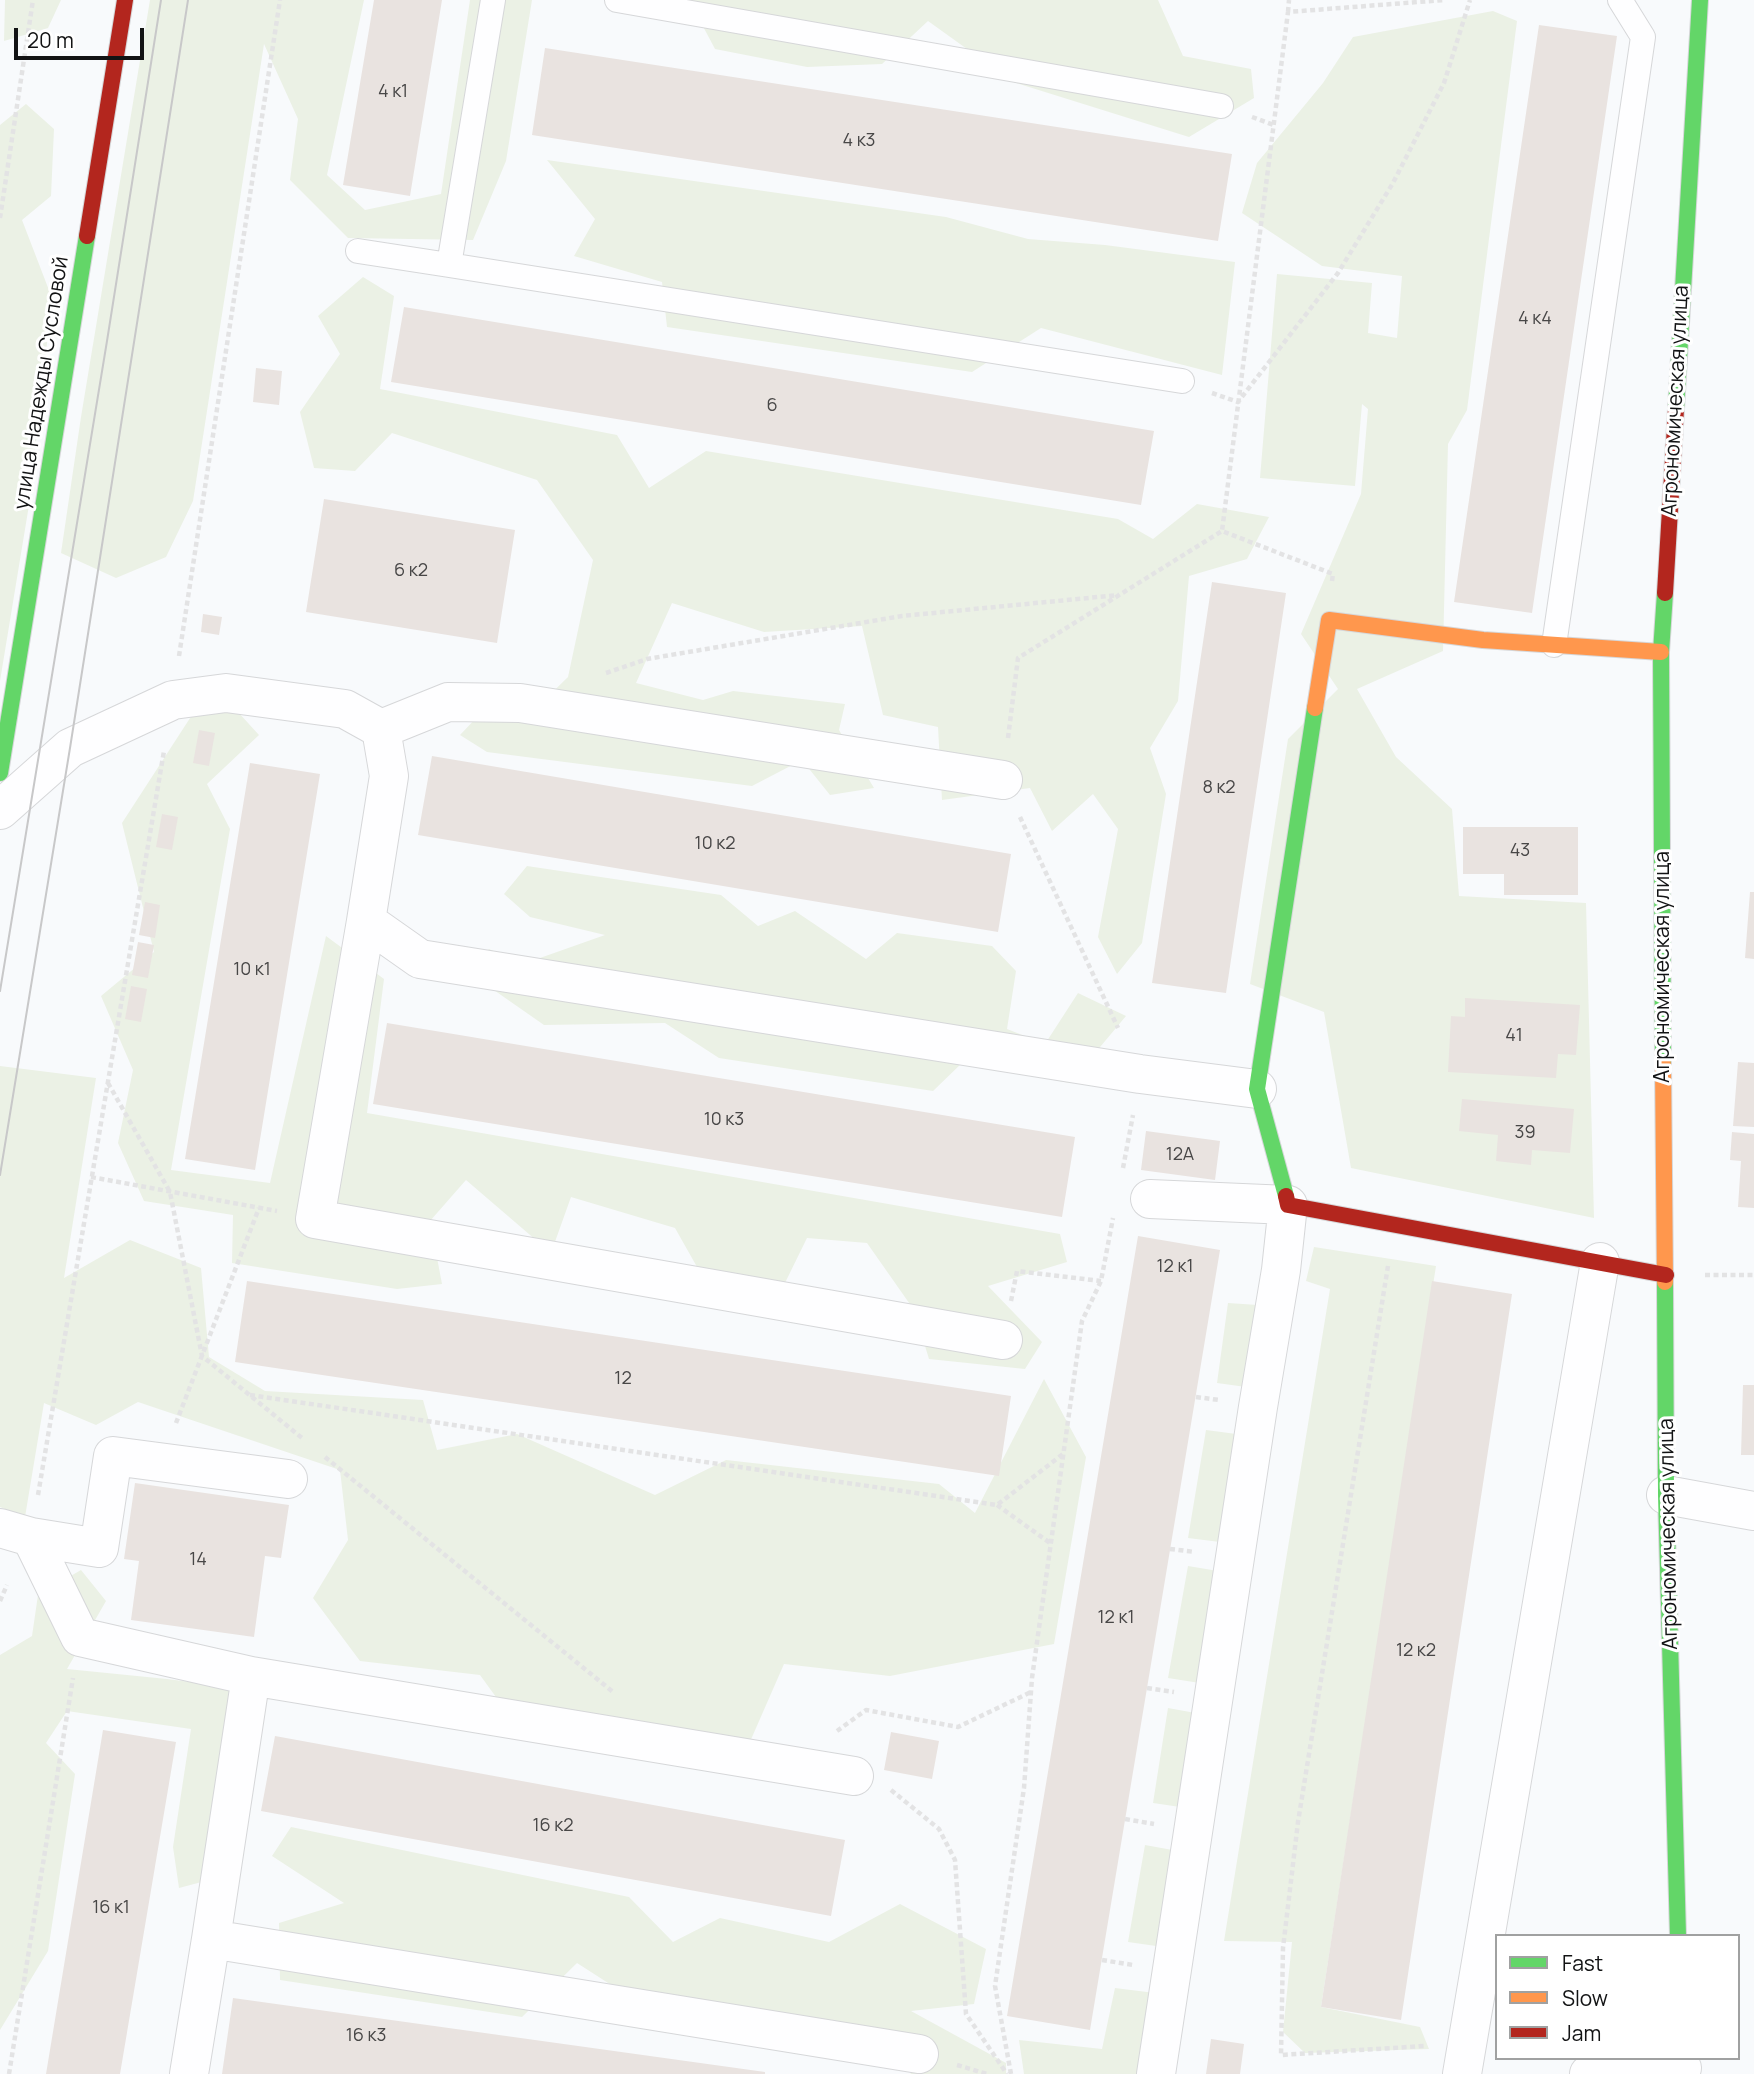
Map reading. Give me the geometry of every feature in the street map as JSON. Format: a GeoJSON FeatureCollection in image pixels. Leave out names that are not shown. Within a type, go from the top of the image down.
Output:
{"type":"FeatureCollection","features":[{"type":"Feature","properties":{"kind":"street","name":"улица Надежды Сусловой"},"geometry":{"type":"LineString","coordinates":[[0,774],[125,0]]}},
{"type":"Feature","properties":{"kind":"street","name":"Агрономическая улица"},"geometry":{"type":"LineString","coordinates":[[1678,1934],[1666,1495],[1661,652],[1700,0]]}},
{"type":"Feature","properties":{"kind":"street"},"geometry":{"type":"LineString","coordinates":[[1156,2074],[1281,1270],[1288,1205],[1256,1088],[1329,620],[1483,640],[1661,652]]}},
{"type":"Feature","properties":{"kind":"street"},"geometry":{"type":"LineString","coordinates":[[0,810],[70,748],[173,701],[226,693],[319,705],[345,709],[381,729]]}},
{"type":"Feature","properties":{"kind":"street"},"geometry":{"type":"LineString","coordinates":[[381,729],[448,702],[520,703],[1003,780]]}},
{"type":"Feature","properties":{"kind":"street"},"geometry":{"type":"LineString","coordinates":[[381,729],[389,776],[315,1219],[1003,1340]]}},
{"type":"Feature","properties":{"kind":"street"},"geometry":{"type":"LineString","coordinates":[[366,921],[420,959],[1140,1074],[1256,1088]]}},
{"type":"Feature","properties":{"kind":"street"},"geometry":{"type":"LineString","coordinates":[[1150,1199],[1288,1205],[1666,1275]]}},
{"type":"Feature","properties":{"kind":"street"},"geometry":{"type":"LineString","coordinates":[[1462,2074],[1600,1262]]}},
{"type":"Feature","properties":{"kind":"street"},"geometry":{"type":"LineString","coordinates":[[15,1532],[99,1548],[113,1456],[288,1479]]}},
{"type":"Feature","properties":{"kind":"street"},"geometry":{"type":"LineString","coordinates":[[1666,1495],[1754,1511]]}},
{"type":"Feature","properties":{"kind":"street"},"geometry":{"type":"LineString","coordinates":[[15,1532],[80,1637],[251,1676],[854,1776]]}},
{"type":"Feature","properties":{"kind":"street"},"geometry":{"type":"LineString","coordinates":[[189,2074],[251,1676]]}},
{"type":"Feature","properties":{"kind":"street"},"geometry":{"type":"LineString","coordinates":[[211,1939],[919,2054]]}},
{"type":"Feature","properties":{"kind":"street"},"geometry":{"type":"LineString","coordinates":[[1589,2074],[1682,2067]]}},
{"type":"Feature","properties":{"kind":"lane"},"geometry":{"type":"LineString","coordinates":[[449,265],[493,0]]}},
{"type":"Feature","properties":{"kind":"lane"},"geometry":{"type":"LineString","coordinates":[[617,0],[1222,106]]}},
{"type":"Feature","properties":{"kind":"lane"},"geometry":{"type":"LineString","coordinates":[[1554,645],[1643,37],[1620,0]]}},
{"type":"Feature","properties":{"kind":"lane"},"geometry":{"type":"LineString","coordinates":[[358,251],[1182,381]]}},
{"type":"Feature","properties":{"kind":"path"},"geometry":{"type":"LineString","coordinates":[[0,218],[33,0]]}},
{"type":"Feature","properties":{"kind":"path"},"geometry":{"type":"LineString","coordinates":[[15,1532],[91,1177],[108,1082],[173,701],[280,0]]}},
{"type":"Feature","properties":{"kind":"path"},"geometry":{"type":"LineString","coordinates":[[1222,531],[1289,0]]}},
{"type":"Feature","properties":{"kind":"path"},"geometry":{"type":"LineString","coordinates":[[1288,12],[1444,0]]}},
{"type":"Feature","properties":{"kind":"path"},"geometry":{"type":"LineString","coordinates":[[1238,402],[1338,273],[1393,183],[1444,83],[1471,0]]}},
{"type":"Feature","properties":{"kind":"path"},"geometry":{"type":"LineString","coordinates":[[1140,1074],[1003,780],[1018,658],[1222,531]]}},
{"type":"Feature","properties":{"kind":"path"},"geometry":{"type":"LineString","coordinates":[[1222,531],[1333,574],[1329,620]]}},
{"type":"Feature","properties":{"kind":"path"},"geometry":{"type":"LineString","coordinates":[[596,676],[647,659],[902,616],[1120,594]]}},
{"type":"Feature","properties":{"kind":"path"},"geometry":{"type":"LineString","coordinates":[[108,1082],[170,1192],[202,1356],[303,1439]]}},
{"type":"Feature","properties":{"kind":"path"},"geometry":{"type":"LineString","coordinates":[[91,1177],[315,1219]]}},
{"type":"Feature","properties":{"kind":"path"},"geometry":{"type":"LineString","coordinates":[[161,1462],[259,1208]]}},
{"type":"Feature","properties":{"kind":"path"},"geometry":{"type":"LineString","coordinates":[[1388,1260],[1298,1822],[1283,1948],[1281,2055],[1427,2046]]}},
{"type":"Feature","properties":{"kind":"path"},"geometry":{"type":"LineString","coordinates":[[1009,2074],[995,1986],[1024,1788],[1031,1692],[1083,1321],[1101,1281],[1017,1271]]}},
{"type":"Feature","properties":{"kind":"path"},"geometry":{"type":"LineString","coordinates":[[249,1395],[997,1505],[1051,1544]]}},
{"type":"Feature","properties":{"kind":"path"},"geometry":{"type":"LineString","coordinates":[[997,1505],[1064,1454]]}},
{"type":"Feature","properties":{"kind":"path"},"geometry":{"type":"LineString","coordinates":[[324,1456],[616,1694]]}},
{"type":"Feature","properties":{"kind":"path"},"geometry":{"type":"LineString","coordinates":[[9,2074],[80,1637]]}},
{"type":"Feature","properties":{"kind":"path"},"geometry":{"type":"LineString","coordinates":[[792,1766],[866,1710],[958,1727],[1031,1692]]}},
{"type":"Feature","properties":{"kind":"path"},"geometry":{"type":"LineString","coordinates":[[854,1776],[888,1788],[939,1829],[955,1860],[966,2014],[1009,2074]]}},
{"type":"Feature","properties":{"kind":"shaded area"},"geometry":{"type":"Polygon","coordinates":[[[5,0],[61,0],[48,28],[4,41],[5,0]]]}},
{"type":"Feature","properties":{"kind":"shaded area"},"geometry":{"type":"Polygon","coordinates":[[[150,0],[364,0],[327,175],[365,210],[441,194],[470,0],[532,0],[506,161],[473,240],[348,238],[290,180],[298,119],[264,44],[193,501],[166,557],[116,578],[61,553],[150,0]]]}},
{"type":"Feature","properties":{"kind":"shaded area"},"geometry":{"type":"Polygon","coordinates":[[[689,0],[1158,0],[1183,56],[1251,69],[1254,98],[1189,137],[1013,82],[928,21],[882,64],[807,67],[715,49],[689,0]]]}},
{"type":"Feature","properties":{"kind":"shaded area"},"geometry":{"type":"Polygon","coordinates":[[[1493,11],[1517,21],[1467,410],[1448,444],[1443,651],[1357,689],[1396,757],[1452,809],[1459,896],[1586,903],[1594,1218],[1351,1168],[1324,1012],[1250,984],[1288,739],[1338,689],[1301,634],[1361,494],[1368,409],[1362,404],[1355,486],[1260,478],[1277,274],[1372,283],[1368,333],[1397,338],[1402,276],[1322,266],[1242,213],[1257,163],[1323,83],[1353,37],[1493,11]]]}},
{"type":"Feature","properties":{"kind":"shaded area"},"geometry":{"type":"Polygon","coordinates":[[[26,104],[54,129],[51,196],[22,220],[52,298],[29,505],[0,681],[0,125],[26,104]]]}},
{"type":"Feature","properties":{"kind":"shaded area"},"geometry":{"type":"Polygon","coordinates":[[[547,160],[946,217],[1028,239],[1105,245],[1235,262],[1222,375],[1041,328],[972,372],[667,327],[662,282],[574,256],[595,219],[547,160]]]}},
{"type":"Feature","properties":{"kind":"shaded area"},"geometry":{"type":"Polygon","coordinates":[[[363,277],[394,296],[380,389],[617,435],[649,488],[706,451],[1118,519],[1153,539],[1197,504],[1269,517],[1247,559],[1189,576],[1178,701],[1150,748],[1166,794],[1142,943],[1117,974],[1098,937],[1118,829],[1093,794],[1052,831],[1030,788],[942,800],[938,727],[883,715],[862,626],[764,632],[672,603],[636,683],[703,700],[733,691],[845,704],[839,730],[874,788],[830,795],[802,760],[752,786],[487,752],[460,735],[479,715],[525,719],[568,677],[593,560],[537,480],[392,433],[355,471],[314,468],[300,412],[340,354],[318,316],[363,277]]]}},
{"type":"Feature","properties":{"kind":"shaded area"},"geometry":{"type":"Polygon","coordinates":[[[238,712],[259,735],[207,784],[230,829],[171,1170],[270,1183],[326,936],[384,979],[367,1113],[1060,1234],[1067,1262],[988,1286],[1042,1342],[1025,1369],[929,1359],[914,1310],[867,1243],[807,1238],[782,1289],[701,1274],[675,1228],[571,1197],[551,1253],[466,1180],[430,1221],[442,1284],[397,1289],[232,1263],[233,1215],[144,1201],[118,1143],[133,1070],[101,996],[154,952],[122,823],[192,715],[238,712]]]}},
{"type":"Feature","properties":{"kind":"shaded area"},"geometry":{"type":"Polygon","coordinates":[[[527,866],[721,895],[758,926],[795,911],[866,959],[897,933],[992,946],[1016,971],[1007,1029],[1045,1044],[1078,993],[1126,1016],[1070,1083],[962,1063],[933,1091],[719,1058],[665,1023],[544,1025],[468,972],[489,949],[523,964],[605,935],[530,917],[504,894],[527,866]]]}},
{"type":"Feature","properties":{"kind":"shaded area"},"geometry":{"type":"Polygon","coordinates":[[[0,1066],[96,1078],[64,1278],[130,1240],[201,1268],[209,1357],[265,1391],[423,1400],[437,1450],[517,1434],[655,1495],[726,1460],[939,1484],[975,1513],[1044,1379],[1086,1457],[1054,1644],[890,1676],[784,1664],[735,1776],[517,1726],[480,1675],[360,1661],[313,1598],[348,1540],[340,1470],[138,1402],[96,1425],[44,1403],[25,1517],[0,1507],[0,1066]]]}},
{"type":"Feature","properties":{"kind":"shaded area"},"geometry":{"type":"Polygon","coordinates":[[[1314,1247],[1436,1266],[1321,2007],[1420,2027],[1429,2049],[1305,2053],[1283,2032],[1292,1942],[1224,1941],[1330,1289],[1306,1281],[1314,1247]]]}},
{"type":"Feature","properties":{"kind":"shaded area"},"geometry":{"type":"Polygon","coordinates":[[[1228,1303],[1258,1305],[1246,1387],[1217,1383],[1228,1303]]]}},
{"type":"Feature","properties":{"kind":"shaded area"},"geometry":{"type":"Polygon","coordinates":[[[1206,1430],[1244,1435],[1228,1543],[1188,1538],[1206,1430]]]}},
{"type":"Feature","properties":{"kind":"shaded area"},"geometry":{"type":"Polygon","coordinates":[[[1188,1566],[1224,1572],[1206,1684],[1168,1678],[1188,1566]]]}},
{"type":"Feature","properties":{"kind":"shaded area"},"geometry":{"type":"Polygon","coordinates":[[[81,1570],[106,1601],[67,1669],[229,1687],[255,1747],[209,1880],[179,1888],[173,1847],[191,1729],[67,1711],[46,1743],[75,1774],[48,1951],[0,2030],[0,1655],[32,1636],[38,1595],[81,1570]]]}},
{"type":"Feature","properties":{"kind":"shaded area"},"geometry":{"type":"Polygon","coordinates":[[[1168,1708],[1201,1714],[1187,1808],[1153,1803],[1168,1708]]]}},
{"type":"Feature","properties":{"kind":"shaded area"},"geometry":{"type":"Polygon","coordinates":[[[291,1827],[629,1897],[673,1942],[720,1918],[829,1942],[900,1904],[986,1949],[974,2004],[911,2011],[1006,2063],[1006,2074],[911,2074],[885,2032],[689,2035],[577,1963],[522,2017],[280,1980],[279,1923],[344,1903],[272,1856],[291,1827]]]}},
{"type":"Feature","properties":{"kind":"shaded area"},"geometry":{"type":"Polygon","coordinates":[[[1145,1845],[1178,1851],[1163,1947],[1128,1942],[1145,1845]]]}},
{"type":"Feature","properties":{"kind":"shaded area"},"geometry":{"type":"Polygon","coordinates":[[[1115,1988],[1155,1993],[1139,2074],[1024,2074],[1019,2040],[1102,2049],[1115,1988]]]}},
{"type":"Feature","properties":{"kind":"building"},"geometry":{"type":"Polygon","coordinates":[[[374,0],[442,0],[410,196],[343,185],[374,0]]]}},
{"type":"Feature","properties":{"kind":"building"},"geometry":{"type":"Polygon","coordinates":[[[1539,25],[1617,36],[1532,613],[1454,602],[1539,25]]]}},
{"type":"Feature","properties":{"kind":"building"},"geometry":{"type":"Polygon","coordinates":[[[545,48],[1232,154],[1218,241],[532,135],[545,48]]]}},
{"type":"Feature","properties":{"kind":"building"},"geometry":{"type":"Polygon","coordinates":[[[404,307],[1154,431],[1141,505],[391,382],[404,307]]]}},
{"type":"Feature","properties":{"kind":"building"},"geometry":{"type":"Polygon","coordinates":[[[256,368],[282,371],[279,405],[253,402],[256,368]]]}},
{"type":"Feature","properties":{"kind":"building"},"geometry":{"type":"Polygon","coordinates":[[[324,499],[515,530],[497,643],[306,612],[324,499]]]}},
{"type":"Feature","properties":{"kind":"building"},"geometry":{"type":"Polygon","coordinates":[[[1212,582],[1286,593],[1226,993],[1152,983],[1212,582]]]}},
{"type":"Feature","properties":{"kind":"building"},"geometry":{"type":"Polygon","coordinates":[[[203,614],[222,617],[219,635],[201,632],[203,614]]]}},
{"type":"Feature","properties":{"kind":"building"},"geometry":{"type":"Polygon","coordinates":[[[199,730],[215,733],[209,766],[193,763],[199,730]]]}},
{"type":"Feature","properties":{"kind":"building"},"geometry":{"type":"Polygon","coordinates":[[[432,756],[1011,854],[998,932],[418,835],[432,756]]]}},
{"type":"Feature","properties":{"kind":"building"},"geometry":{"type":"Polygon","coordinates":[[[250,763],[320,774],[255,1170],[185,1159],[250,763]]]}},
{"type":"Feature","properties":{"kind":"building"},"geometry":{"type":"Polygon","coordinates":[[[162,814],[178,817],[172,850],[156,847],[162,814]]]}},
{"type":"Feature","properties":{"kind":"building"},"geometry":{"type":"Polygon","coordinates":[[[1463,827],[1578,827],[1578,895],[1504,895],[1504,874],[1463,874],[1463,827]]]}},
{"type":"Feature","properties":{"kind":"building"},"geometry":{"type":"Polygon","coordinates":[[[1750,892],[1754,892],[1754,959],[1745,958],[1750,892]]]}},
{"type":"Feature","properties":{"kind":"building"},"geometry":{"type":"Polygon","coordinates":[[[145,902],[160,905],[155,938],[139,935],[145,902]]]}},
{"type":"Feature","properties":{"kind":"building"},"geometry":{"type":"Polygon","coordinates":[[[138,942],[154,945],[148,978],[132,975],[138,942]]]}},
{"type":"Feature","properties":{"kind":"building"},"geometry":{"type":"Polygon","coordinates":[[[131,986],[147,989],[141,1022],[125,1019],[131,986]]]}},
{"type":"Feature","properties":{"kind":"building"},"geometry":{"type":"Polygon","coordinates":[[[1465,998],[1580,1005],[1576,1055],[1558,1054],[1556,1078],[1448,1072],[1451,1016],[1465,1017],[1465,998]]]}},
{"type":"Feature","properties":{"kind":"building"},"geometry":{"type":"Polygon","coordinates":[[[387,1023],[1075,1137],[1062,1217],[373,1104],[387,1023]]]}},
{"type":"Feature","properties":{"kind":"building"},"geometry":{"type":"Polygon","coordinates":[[[1738,1062],[1754,1063],[1754,1127],[1733,1126],[1738,1062]]]}},
{"type":"Feature","properties":{"kind":"building"},"geometry":{"type":"Polygon","coordinates":[[[1462,1099],[1574,1109],[1570,1153],[1532,1150],[1531,1165],[1496,1161],[1498,1135],[1459,1131],[1462,1099]]]}},
{"type":"Feature","properties":{"kind":"building"},"geometry":{"type":"Polygon","coordinates":[[[1146,1131],[1220,1141],[1215,1180],[1141,1170],[1146,1131]]]}},
{"type":"Feature","properties":{"kind":"building"},"geometry":{"type":"Polygon","coordinates":[[[1732,1132],[1754,1134],[1754,1208],[1738,1207],[1741,1161],[1730,1160],[1732,1132]]]}},
{"type":"Feature","properties":{"kind":"building"},"geometry":{"type":"Polygon","coordinates":[[[1138,1236],[1220,1250],[1090,2030],[1007,2016],[1138,1236]]]}},
{"type":"Feature","properties":{"kind":"building"},"geometry":{"type":"Polygon","coordinates":[[[247,1281],[1011,1396],[999,1476],[235,1362],[247,1281]]]}},
{"type":"Feature","properties":{"kind":"building"},"geometry":{"type":"Polygon","coordinates":[[[1432,1281],[1512,1294],[1401,2020],[1321,2007],[1432,1281]]]}},
{"type":"Feature","properties":{"kind":"building"},"geometry":{"type":"Polygon","coordinates":[[[1743,1385],[1754,1385],[1754,1455],[1741,1455],[1743,1385]]]}},
{"type":"Feature","properties":{"kind":"building"},"geometry":{"type":"Polygon","coordinates":[[[135,1483],[289,1505],[281,1558],[265,1556],[254,1637],[131,1620],[139,1561],[124,1559],[135,1483]]]}},
{"type":"Feature","properties":{"kind":"building"},"geometry":{"type":"Polygon","coordinates":[[[103,1730],[176,1742],[120,2074],[46,2074],[103,1730]]]}},
{"type":"Feature","properties":{"kind":"building"},"geometry":{"type":"Polygon","coordinates":[[[891,1732],[939,1741],[932,1779],[884,1770],[891,1732]]]}},
{"type":"Feature","properties":{"kind":"building"},"geometry":{"type":"Polygon","coordinates":[[[275,1736],[845,1840],[831,1916],[261,1811],[275,1736]]]}},
{"type":"Feature","properties":{"kind":"building"},"geometry":{"type":"Polygon","coordinates":[[[233,1998],[765,2072],[765,2074],[222,2074],[233,1998]]]}},
{"type":"Feature","properties":{"kind":"building"},"geometry":{"type":"Polygon","coordinates":[[[1211,2039],[1244,2044],[1240,2074],[1206,2074],[1211,2039]]]}},
{"type":"Feature","properties":{"kind":"tram line"},"geometry":{"type":"LineString","coordinates":[[0,991],[161,0]]}},
{"type":"Feature","properties":{"kind":"tram line"},"geometry":{"type":"LineString","coordinates":[[0,1175],[188,0]]}},
{"type":"Feature","properties":{"kind":"traffic: fast"},"geometry":{"type":"LineString","coordinates":[[1676,409],[1700,0]]}},
{"type":"Feature","properties":{"kind":"traffic: fast"},"geometry":{"type":"LineString","coordinates":[[0,773],[87,236]]}},
{"type":"Feature","properties":{"kind":"traffic: fast"},"geometry":{"type":"LineString","coordinates":[[1663,1064],[1661,652],[1665,593]]}},
{"type":"Feature","properties":{"kind":"traffic: fast"},"geometry":{"type":"LineString","coordinates":[[1286,1196],[1257,1089],[1315,708]]}},
{"type":"Feature","properties":{"kind":"traffic: fast"},"geometry":{"type":"LineString","coordinates":[[1665,1282],[1666,1495],[1678,1934]]}},
{"type":"Feature","properties":{"kind":"traffic: slow"},"geometry":{"type":"LineString","coordinates":[[1315,708],[1329,620],[1483,640],[1661,652]]}},
{"type":"Feature","properties":{"kind":"traffic: slow"},"geometry":{"type":"LineString","coordinates":[[1663,1064],[1665,1282]]}},
{"type":"Feature","properties":{"kind":"traffic: jam"},"geometry":{"type":"LineString","coordinates":[[87,236],[125,0]]}},
{"type":"Feature","properties":{"kind":"traffic: jam"},"geometry":{"type":"LineString","coordinates":[[1665,593],[1676,409]]}},
{"type":"Feature","properties":{"kind":"traffic: jam"},"geometry":{"type":"LineString","coordinates":[[1286,1196],[1288,1205],[1666,1275]]}}]}
